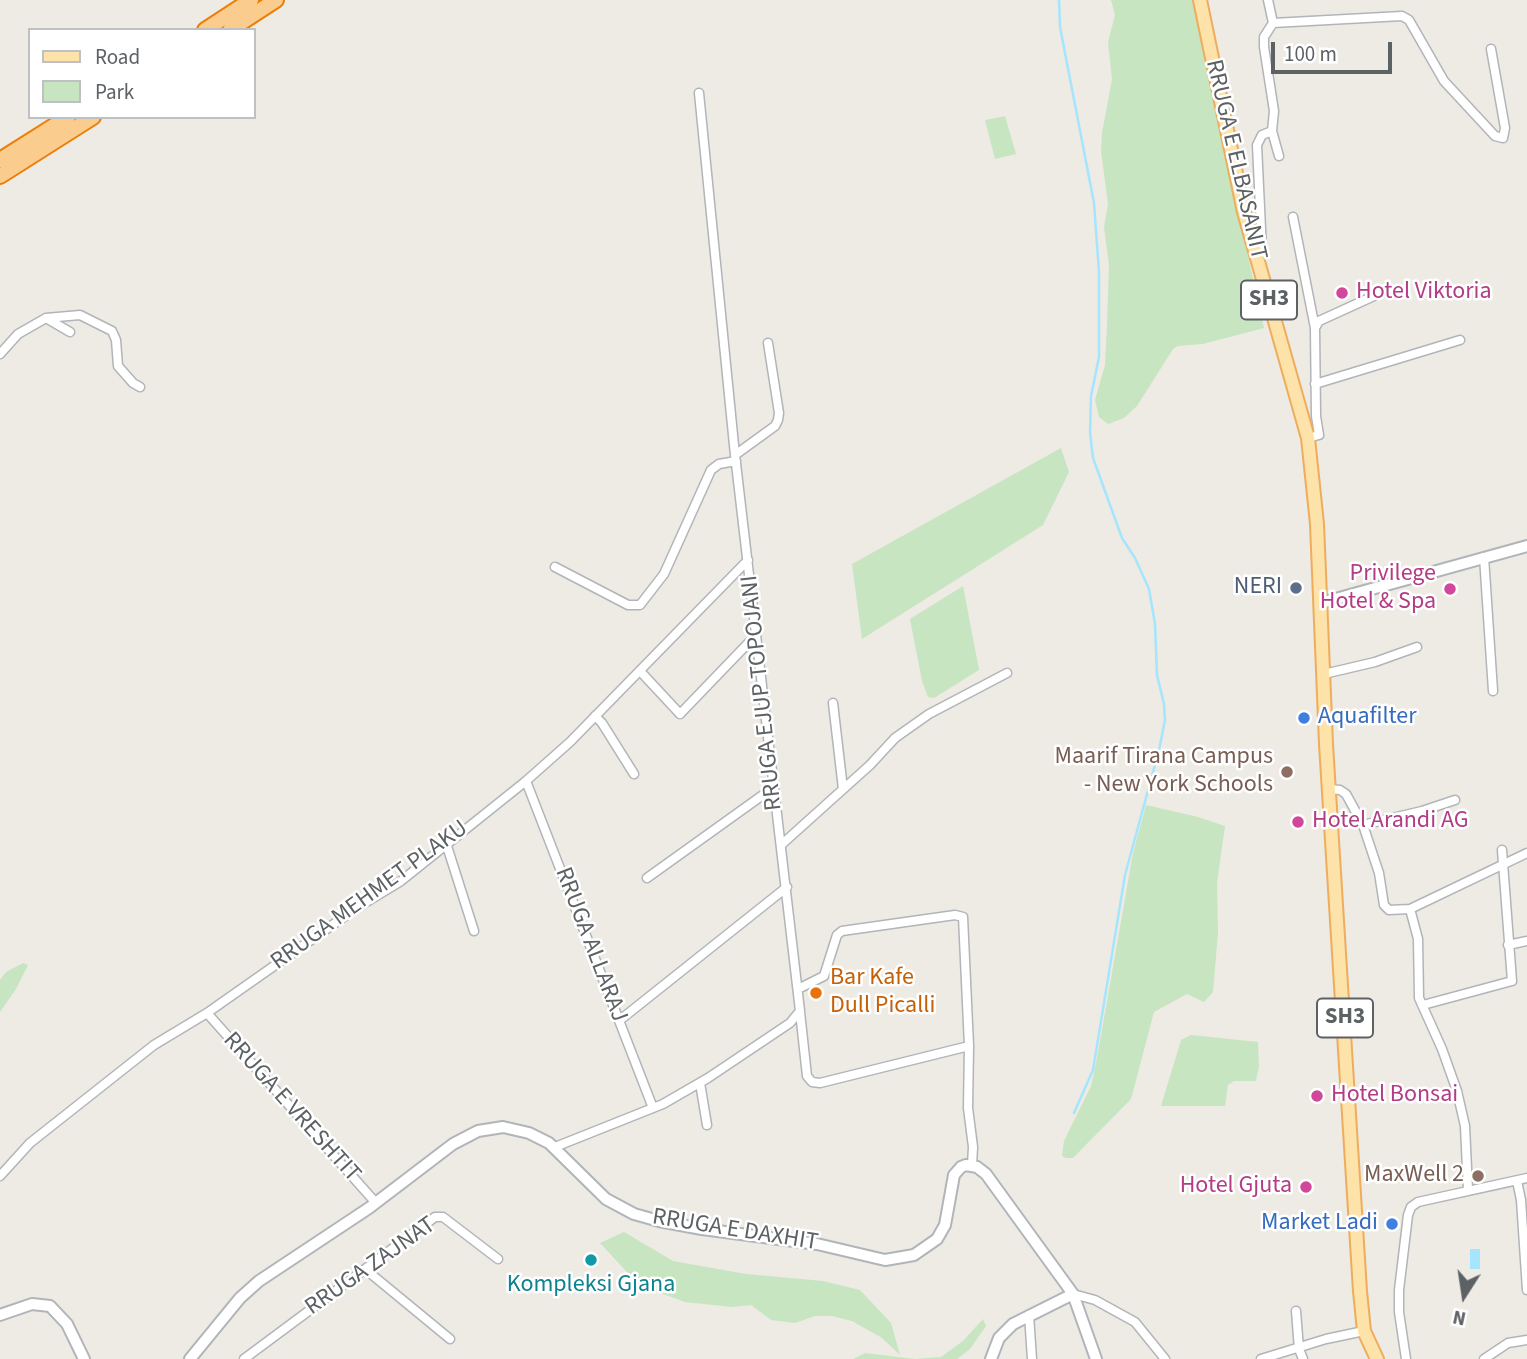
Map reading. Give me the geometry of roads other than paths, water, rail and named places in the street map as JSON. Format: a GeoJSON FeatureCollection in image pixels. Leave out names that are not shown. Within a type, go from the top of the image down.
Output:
{"type":"FeatureCollection","features":[{"type":"Feature","properties":{"kind":"highway"},"geometry":{"type":"LineString","coordinates":[[208,28],[251,0]]}},
{"type":"Feature","properties":{"kind":"highway"},"geometry":{"type":"LineString","coordinates":[[233,28],[276,0]]}},
{"type":"Feature","properties":{"kind":"highway"},"geometry":{"type":"LineString","coordinates":[[0,160],[65,119]]}},
{"type":"Feature","properties":{"kind":"highway"},"geometry":{"type":"LineString","coordinates":[[0,176],[90,119]]}},
{"type":"Feature","properties":{"kind":"main road","name":"RRUGA E ELBASANIT"},"geometry":{"type":"LineString","coordinates":[[1200,0],[1244,212],[1308,438],[1315,497],[1329,789],[1364,1331],[1377,1359]]}},
{"type":"Feature","properties":{"kind":"street"},"geometry":{"type":"LineString","coordinates":[[1268,0],[1273,23],[1264,37],[1274,111],[1272,131],[1279,156]]}},
{"type":"Feature","properties":{"kind":"street"},"geometry":{"type":"LineString","coordinates":[[1273,23],[1402,16],[1409,20],[1444,81],[1495,136],[1503,138],[1505,128],[1491,49]]}},
{"type":"Feature","properties":{"kind":"street","name":"RRUGA EJUP TOPOJANI"},"geometry":{"type":"LineString","coordinates":[[699,93],[736,458],[807,1076],[812,1082],[820,1083],[970,1046]]}},
{"type":"Feature","properties":{"kind":"street"},"geometry":{"type":"LineString","coordinates":[[1258,260],[1262,250],[1257,145],[1262,135],[1272,131]]}},
{"type":"Feature","properties":{"kind":"street"},"geometry":{"type":"LineString","coordinates":[[1293,217],[1315,328],[1315,416],[1319,435],[1308,438]]}},
{"type":"Feature","properties":{"kind":"street"},"geometry":{"type":"LineString","coordinates":[[1315,328],[1319,321],[1387,290]]}},
{"type":"Feature","properties":{"kind":"street"},"geometry":{"type":"LineString","coordinates":[[0,354],[18,334],[46,318],[80,315],[112,331],[116,340],[118,366],[140,387]]}},
{"type":"Feature","properties":{"kind":"street"},"geometry":{"type":"LineString","coordinates":[[46,318],[70,331]]}},
{"type":"Feature","properties":{"kind":"street"},"geometry":{"type":"LineString","coordinates":[[1315,384],[1460,340]]}},
{"type":"Feature","properties":{"kind":"street"},"geometry":{"type":"LineString","coordinates":[[555,568],[628,605],[640,605],[664,574],[711,470],[736,458],[775,426],[778,420],[768,343]]}},
{"type":"Feature","properties":{"kind":"street"},"geometry":{"type":"LineString","coordinates":[[1321,603],[1527,546]]}},
{"type":"Feature","properties":{"kind":"street"},"geometry":{"type":"LineString","coordinates":[[1484,557],[1493,691]]}},
{"type":"Feature","properties":{"kind":"street","name":"RRUGA MEHMET PLAKU"},"geometry":{"type":"LineString","coordinates":[[0,1176],[30,1143],[154,1045],[207,1013],[358,907],[401,881],[526,782],[640,671],[748,560]]}},
{"type":"Feature","properties":{"kind":"street"},"geometry":{"type":"LineString","coordinates":[[640,671],[680,713],[756,635]]}},
{"type":"Feature","properties":{"kind":"street"},"geometry":{"type":"LineString","coordinates":[[1324,674],[1375,662],[1417,647]]}},
{"type":"Feature","properties":{"kind":"street"},"geometry":{"type":"LineString","coordinates":[[781,845],[870,765],[895,738],[929,714],[1007,673]]}},
{"type":"Feature","properties":{"kind":"street"},"geometry":{"type":"LineString","coordinates":[[834,703],[843,789]]}},
{"type":"Feature","properties":{"kind":"street"},"geometry":{"type":"LineString","coordinates":[[595,716],[634,774]]}},
{"type":"Feature","properties":{"kind":"street","name":"RRUGA ALLARAJ"},"geometry":{"type":"LineString","coordinates":[[526,782],[653,1108]]}},
{"type":"Feature","properties":{"kind":"street"},"geometry":{"type":"LineString","coordinates":[[647,878],[774,786]]}},
{"type":"Feature","properties":{"kind":"street"},"geometry":{"type":"LineString","coordinates":[[1329,789],[1340,790],[1346,794],[1363,825],[1379,873],[1385,908],[1391,910],[1410,909],[1527,853]]}},
{"type":"Feature","properties":{"kind":"street"},"geometry":{"type":"LineString","coordinates":[[1363,825],[1455,800]]}},
{"type":"Feature","properties":{"kind":"street"},"geometry":{"type":"LineString","coordinates":[[446,843],[474,931]]}},
{"type":"Feature","properties":{"kind":"street"},"geometry":{"type":"LineString","coordinates":[[1423,1005],[1512,981],[1502,850]]}},
{"type":"Feature","properties":{"kind":"street"},"geometry":{"type":"LineString","coordinates":[[620,1020],[786,887]]}},
{"type":"Feature","properties":{"kind":"street"},"geometry":{"type":"LineString","coordinates":[[1410,909],[1418,939],[1419,998],[1457,1091],[1465,1126],[1468,1190]]}},
{"type":"Feature","properties":{"kind":"street"},"geometry":{"type":"LineString","coordinates":[[799,989],[819,981],[824,976],[837,935],[842,931],[959,915],[964,920],[970,1046],[968,1108],[973,1147],[972,1165],[986,1174],[1073,1294],[1096,1359]]}},
{"type":"Feature","properties":{"kind":"street"},"geometry":{"type":"LineString","coordinates":[[1508,945],[1527,941]]}},
{"type":"Feature","properties":{"kind":"street"},"geometry":{"type":"LineString","coordinates":[[555,1147],[653,1108],[699,1083],[790,1023],[800,1011]]}},
{"type":"Feature","properties":{"kind":"street","name":"RRUGA E VRESHTIT"},"geometry":{"type":"LineString","coordinates":[[207,1013],[376,1203]]}},
{"type":"Feature","properties":{"kind":"street"},"geometry":{"type":"LineString","coordinates":[[699,1083],[708,1125]]}},
{"type":"Feature","properties":{"kind":"street","name":"RRUGA E DAXHIT"},"geometry":{"type":"LineString","coordinates":[[190,1359],[240,1298],[259,1280],[376,1203],[453,1143],[478,1131],[503,1127],[540,1138],[555,1147],[606,1199],[634,1214],[702,1229],[817,1244],[885,1261],[914,1255],[937,1239],[945,1225],[954,1175],[961,1167],[972,1165]]}},
{"type":"Feature","properties":{"kind":"street"},"geometry":{"type":"LineString","coordinates":[[1406,1359],[1399,1312],[1399,1290],[1409,1210],[1419,1202],[1527,1178]]}},
{"type":"Feature","properties":{"kind":"street"},"geometry":{"type":"LineString","coordinates":[[1517,1181],[1521,1200],[1527,1290]]}},
{"type":"Feature","properties":{"kind":"street","name":"RRUGA ZAJNAT"},"geometry":{"type":"LineString","coordinates":[[244,1359],[435,1217],[439,1217],[498,1259]]}},
{"type":"Feature","properties":{"kind":"street"},"geometry":{"type":"LineString","coordinates":[[365,1269],[450,1339]]}},
{"type":"Feature","properties":{"kind":"street"},"geometry":{"type":"LineString","coordinates":[[991,1359],[1005,1330],[1073,1294],[1095,1300],[1135,1322],[1165,1359]]}},
{"type":"Feature","properties":{"kind":"street"},"geometry":{"type":"LineString","coordinates":[[0,1315],[32,1304],[50,1306],[67,1324],[83,1359]]}},
{"type":"Feature","properties":{"kind":"street"},"geometry":{"type":"LineString","coordinates":[[1296,1311],[1299,1349],[1303,1359]]}},
{"type":"Feature","properties":{"kind":"street"},"geometry":{"type":"LineString","coordinates":[[1029,1315],[1032,1359]]}},
{"type":"Feature","properties":{"kind":"street"},"geometry":{"type":"LineString","coordinates":[[1261,1359],[1326,1339],[1364,1331]]}},
{"type":"Feature","properties":{"kind":"street"},"geometry":{"type":"LineString","coordinates":[[1484,1359],[1508,1343],[1527,1340]]}},
{"type":"Feature","properties":{"kind":"water"},"geometry":{"type":"Polygon","coordinates":[[[1470,1249],[1480,1249],[1480,1269],[1470,1269],[1470,1249]]]}},
{"type":"Feature","properties":{"kind":"waterway"},"geometry":{"type":"LineString","coordinates":[[1059,0],[1060,27],[1094,203],[1099,272],[1099,357],[1091,396],[1090,432],[1093,458],[1122,538],[1135,558],[1149,589],[1155,624],[1157,675],[1165,720],[1125,875],[1093,1070],[1074,1113]]}},
{"type":"Feature","properties":{"kind":"place","name":"Hotel Viktoria"},"geometry":{"type":"Point","coordinates":[1342,293]}},
{"type":"Feature","properties":{"kind":"place","name":"NERI"},"geometry":{"type":"Point","coordinates":[1296,588]}},
{"type":"Feature","properties":{"kind":"place","name":"Privilege Hotel & Spa"},"geometry":{"type":"Point","coordinates":[1450,589]}},
{"type":"Feature","properties":{"kind":"place","name":"Aquafilter"},"geometry":{"type":"Point","coordinates":[1304,718]}},
{"type":"Feature","properties":{"kind":"place","name":"Maarif Tirana Campus - New York Schools"},"geometry":{"type":"Point","coordinates":[1287,772]}},
{"type":"Feature","properties":{"kind":"place","name":"Hotel Arandi AG"},"geometry":{"type":"Point","coordinates":[1298,822]}},
{"type":"Feature","properties":{"kind":"place","name":"Bar Kafe Dull Picalli"},"geometry":{"type":"Point","coordinates":[816,993]}},
{"type":"Feature","properties":{"kind":"place","name":"Hotel Bonsai"},"geometry":{"type":"Point","coordinates":[1317,1096]}},
{"type":"Feature","properties":{"kind":"place","name":"MaxWell 2"},"geometry":{"type":"Point","coordinates":[1478,1176]}},
{"type":"Feature","properties":{"kind":"place","name":"Hotel Gjuta"},"geometry":{"type":"Point","coordinates":[1306,1187]}},
{"type":"Feature","properties":{"kind":"place","name":"Market Ladi"},"geometry":{"type":"Point","coordinates":[1392,1224]}},
{"type":"Feature","properties":{"kind":"place","name":"Kompleksi Gjana"},"geometry":{"type":"Point","coordinates":[591,1260]}}]}
